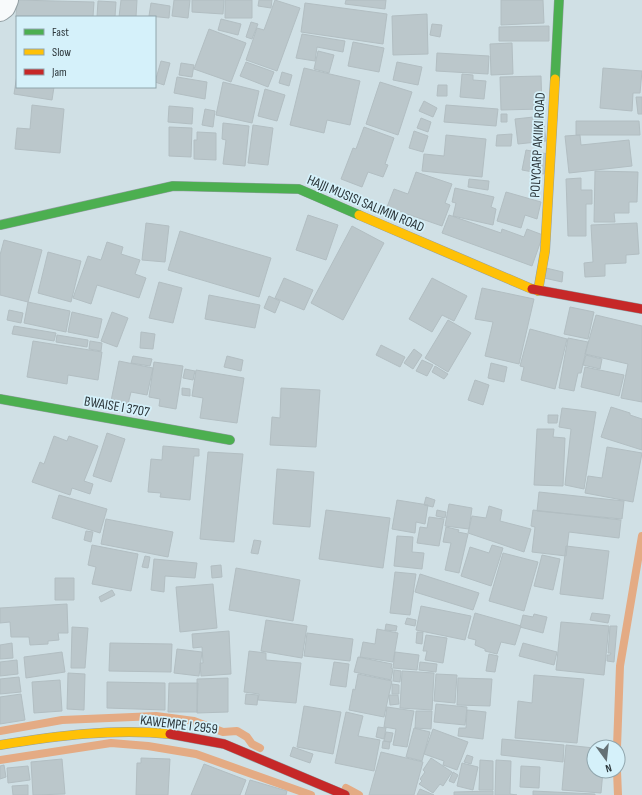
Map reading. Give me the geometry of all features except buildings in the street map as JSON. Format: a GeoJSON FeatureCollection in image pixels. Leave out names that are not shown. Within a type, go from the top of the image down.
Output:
{"type":"FeatureCollection","features":[{"type":"Feature","properties":{"kind":"street"},"geometry":{"type":"LineString","coordinates":[[0,10],[4,7],[7,0]]}},
{"type":"Feature","properties":{"kind":"street","name":"POLYCARP AKIIKI ROAD"},"geometry":{"type":"LineString","coordinates":[[538,291],[545,251],[559,0]]}},
{"type":"Feature","properties":{"kind":"street","name":"HAJJI MUSISI SALIMIN ROAD"},"geometry":{"type":"LineString","coordinates":[[0,225],[173,186],[299,189],[538,291],[642,309]]}},
{"type":"Feature","properties":{"kind":"street","name":"BWAISE I 3707"},"geometry":{"type":"LineString","coordinates":[[0,399],[230,440]]}},
{"type":"Feature","properties":{"kind":"street","name":"KAWEMPE I 2959"},"geometry":{"type":"LineString","coordinates":[[0,745],[54,737],[117,733],[145,732],[179,736],[225,745],[345,795]]}},
{"type":"Feature","properties":{"kind":"waterway"},"geometry":{"type":"LineString","coordinates":[[617,739],[620,666],[642,536]]}},
{"type":"Feature","properties":{"kind":"waterway"},"geometry":{"type":"LineString","coordinates":[[0,731],[62,720],[156,716],[194,721],[223,732],[237,731],[247,737],[252,744],[260,748]]}},
{"type":"Feature","properties":{"kind":"waterway"},"geometry":{"type":"LineString","coordinates":[[0,760],[111,743],[148,746],[196,754],[311,795]]}},
{"type":"Feature","properties":{"kind":"waterway"},"geometry":{"type":"LineString","coordinates":[[617,779],[618,795]]}},
{"type":"Feature","properties":{"kind":"waterway"},"geometry":{"type":"LineString","coordinates":[[346,788],[359,795]]}},
{"type":"Feature","properties":{"kind":"traffic: fast"},"geometry":{"type":"LineString","coordinates":[[555,79],[559,0]]}},
{"type":"Feature","properties":{"kind":"traffic: fast"},"geometry":{"type":"LineString","coordinates":[[0,225],[173,186],[299,189],[359,215]]}},
{"type":"Feature","properties":{"kind":"traffic: fast"},"geometry":{"type":"LineString","coordinates":[[0,399],[230,440]]}},
{"type":"Feature","properties":{"kind":"traffic: slow"},"geometry":{"type":"LineString","coordinates":[[538,291],[545,251],[555,79]]}},
{"type":"Feature","properties":{"kind":"traffic: slow"},"geometry":{"type":"LineString","coordinates":[[359,215],[532,289]]}},
{"type":"Feature","properties":{"kind":"traffic: slow"},"geometry":{"type":"LineString","coordinates":[[0,745],[63,736],[106,732],[149,732],[170,734]]}},
{"type":"Feature","properties":{"kind":"traffic: jam"},"geometry":{"type":"LineString","coordinates":[[532,289],[642,309]]}},
{"type":"Feature","properties":{"kind":"traffic: jam"},"geometry":{"type":"LineString","coordinates":[[170,734],[224,744],[345,795]]}}]}
